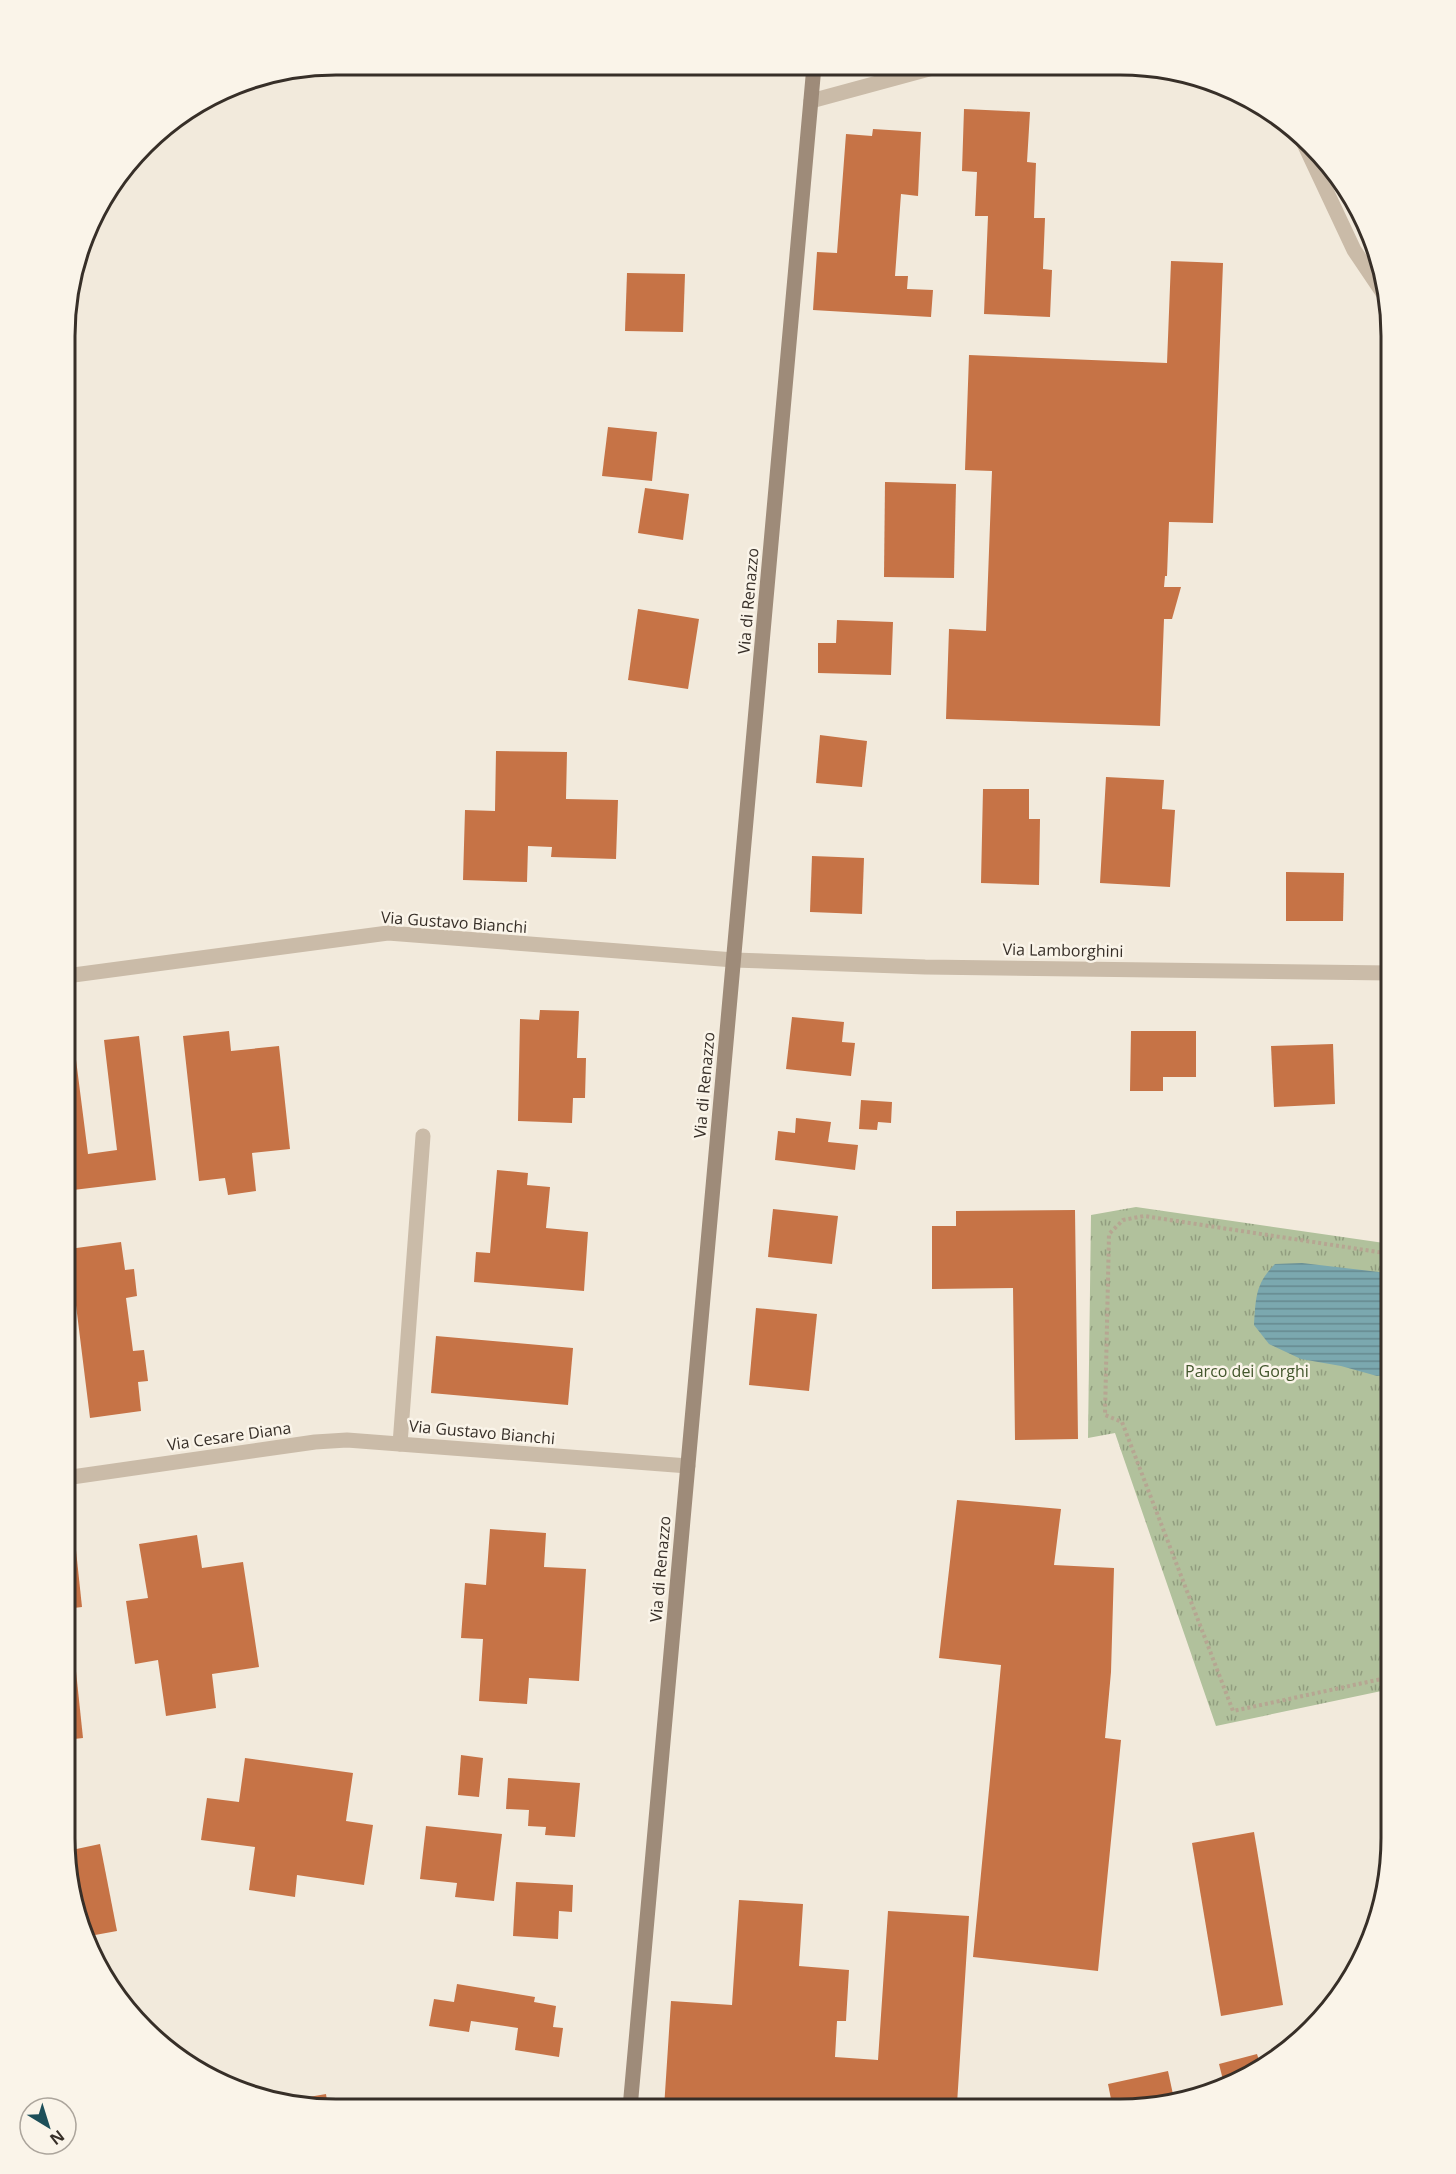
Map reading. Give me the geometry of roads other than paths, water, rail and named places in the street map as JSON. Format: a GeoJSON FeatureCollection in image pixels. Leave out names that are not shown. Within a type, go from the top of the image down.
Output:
{"type":"FeatureCollection","features":[{"type":"Feature","properties":{"kind":"street","name":"Via di Renazzo"},"geometry":{"type":"LineString","coordinates":[[631,2099],[813,75]]}},
{"type":"Feature","properties":{"kind":"street"},"geometry":{"type":"LineString","coordinates":[[811,101],[907,75]]}},
{"type":"Feature","properties":{"kind":"street"},"geometry":{"type":"LineString","coordinates":[[1312,160],[1354,250],[1375,281]]}},
{"type":"Feature","properties":{"kind":"street","name":"Via Gustavo Bianchi"},"geometry":{"type":"LineString","coordinates":[[75,975],[388,933],[734,960]]}},
{"type":"Feature","properties":{"kind":"street","name":"Via Lamborghini"},"geometry":{"type":"LineString","coordinates":[[734,960],[926,967],[1381,973]]}},
{"type":"Feature","properties":{"kind":"street","name":"Via Gustavo Bianchi"},"geometry":{"type":"LineString","coordinates":[[423,1136],[400,1444],[688,1466]]}},
{"type":"Feature","properties":{"kind":"street","name":"Via Cesare Diana"},"geometry":{"type":"LineString","coordinates":[[75,1477],[315,1442],[347,1440],[400,1444]]}},
{"type":"Feature","properties":{"kind":"water"},"geometry":{"type":"Polygon","coordinates":[[[1302,1263],[1381,1273],[1381,1375],[1301,1359],[1269,1344],[1254,1325],[1256,1299],[1260,1285],[1275,1264],[1302,1263]]]}},
{"type":"Feature","properties":{"kind":"park label","name":"Parco dei Gorghi"},"geometry":{"type":"Point","coordinates":[1247,1371]}}]}
